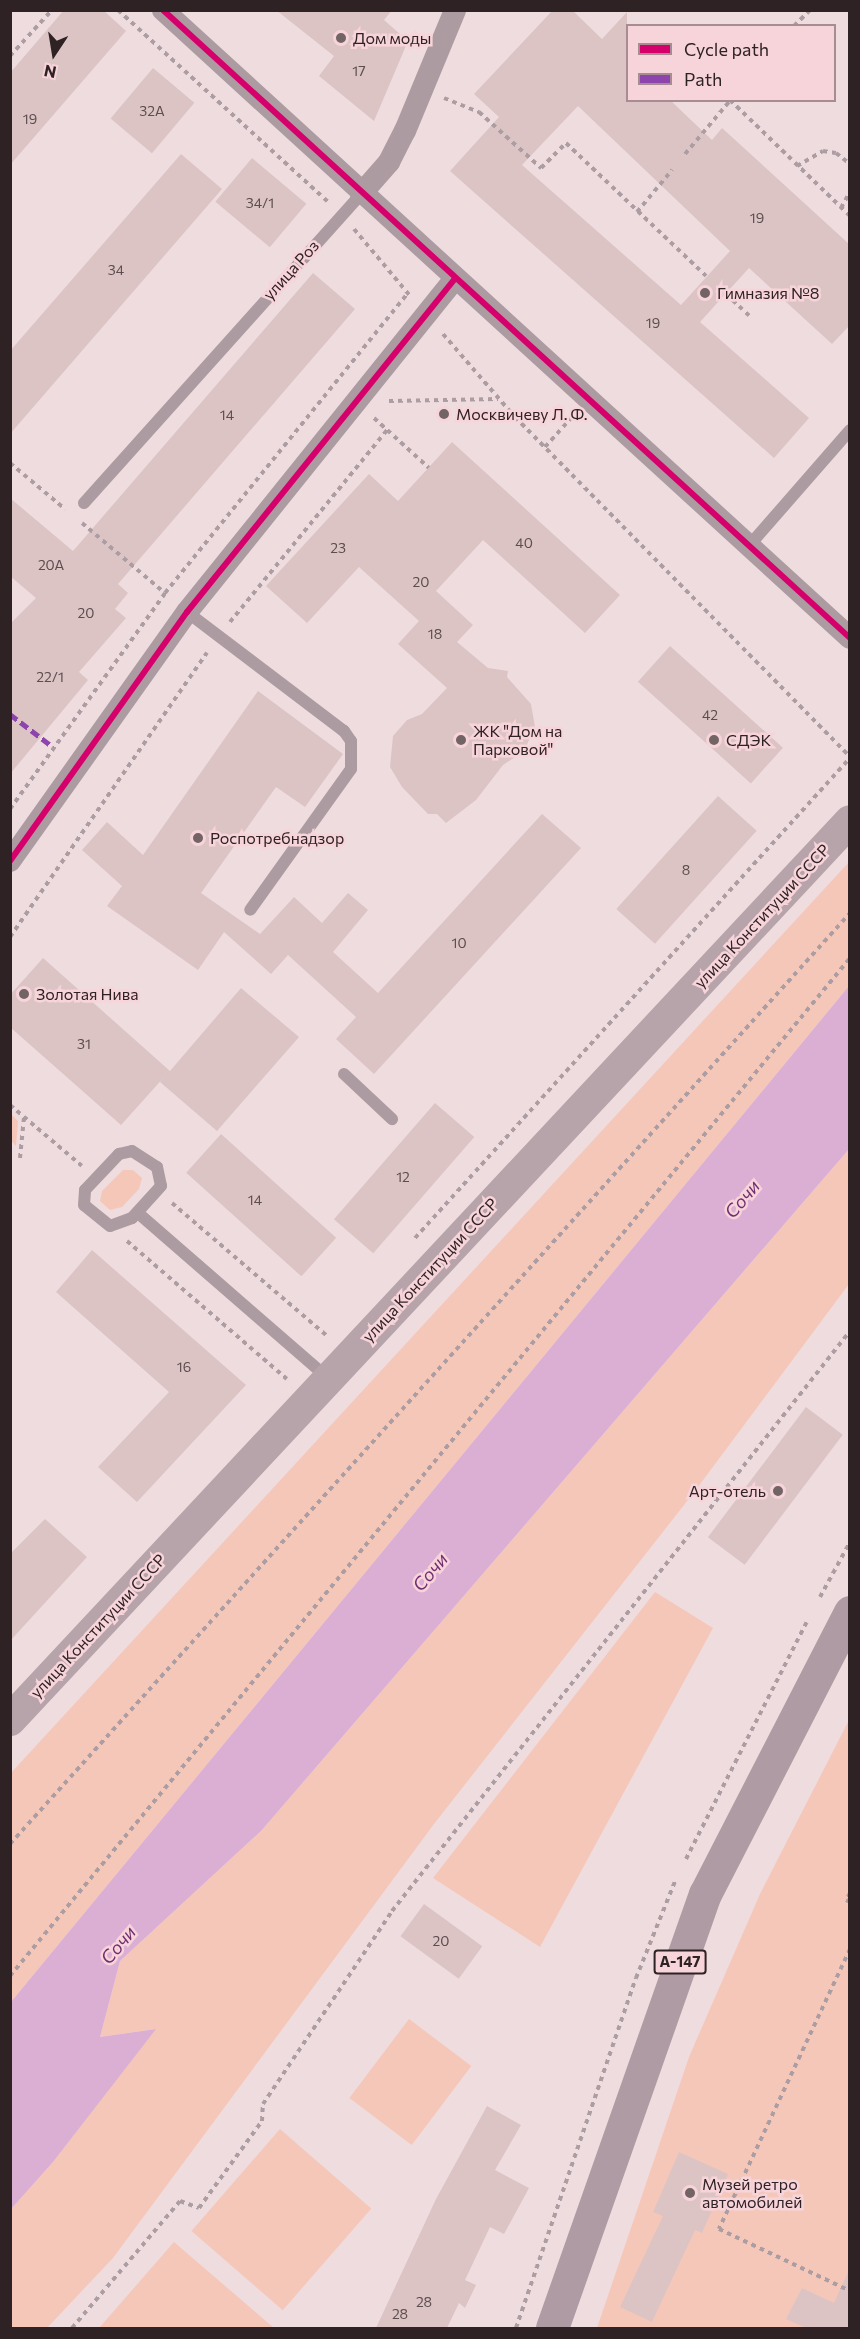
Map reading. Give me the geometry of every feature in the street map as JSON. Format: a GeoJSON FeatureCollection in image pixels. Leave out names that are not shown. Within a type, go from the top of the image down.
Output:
{"type":"FeatureCollection","features":[{"type":"Feature","properties":{"kind":"main road","name":"улица Конституции СССР"},"geometry":{"type":"LineString","coordinates":[[10,1720],[317,1369],[849,821]]}},
{"type":"Feature","properties":{"kind":"main road","name":"А-147"},"geometry":{"type":"LineString","coordinates":[[552,2328],[705,1894],[849,1612]]}},
{"type":"Feature","properties":{"kind":"street"},"geometry":{"type":"LineString","coordinates":[[163,10],[361,194],[849,638]]}},
{"type":"Feature","properties":{"kind":"street","name":"улица Роз"},"geometry":{"type":"LineString","coordinates":[[361,194],[389,162],[424,90],[455,10]]}},
{"type":"Feature","properties":{"kind":"street"},"geometry":{"type":"LineString","coordinates":[[10,861],[188,612],[425,314],[456,279]]}},
{"type":"Feature","properties":{"kind":"lane","name":"улица Роз"},"geometry":{"type":"LineString","coordinates":[[84,503],[341,213],[361,194]]}},
{"type":"Feature","properties":{"kind":"lane"},"geometry":{"type":"LineString","coordinates":[[748,548],[849,430]]}},
{"type":"Feature","properties":{"kind":"lane"},"geometry":{"type":"LineString","coordinates":[[188,612],[344,731],[353,755],[351,769],[250,910]]}},
{"type":"Feature","properties":{"kind":"lane"},"geometry":{"type":"LineString","coordinates":[[344,1074],[393,1119]]}},
{"type":"Feature","properties":{"kind":"lane"},"geometry":{"type":"LineString","coordinates":[[132,1151],[161,1174],[158,1191],[138,1213],[110,1226],[88,1210],[83,1201],[85,1190],[119,1154],[132,1151]]}},
{"type":"Feature","properties":{"kind":"lane"},"geometry":{"type":"LineString","coordinates":[[138,1213],[317,1369]]}},
{"type":"Feature","properties":{"kind":"path"},"geometry":{"type":"LineString","coordinates":[[10,56],[52,10]]}},
{"type":"Feature","properties":{"kind":"path"},"geometry":{"type":"LineString","coordinates":[[118,10],[341,213],[499,399],[849,758],[413,1241]]}},
{"type":"Feature","properties":{"kind":"path"},"geometry":{"type":"LineString","coordinates":[[796,24],[810,10]]}},
{"type":"Feature","properties":{"kind":"path"},"geometry":{"type":"LineString","coordinates":[[424,90],[479,112],[541,168],[566,143],[706,276]]}},
{"type":"Feature","properties":{"kind":"path"},"geometry":{"type":"LineString","coordinates":[[686,154],[728,102]]}},
{"type":"Feature","properties":{"kind":"path"},"geometry":{"type":"LineString","coordinates":[[730,102],[849,216]]}},
{"type":"Feature","properties":{"kind":"path"},"geometry":{"type":"LineString","coordinates":[[797,166],[823,151],[836,153],[849,164]]}},
{"type":"Feature","properties":{"kind":"path"},"geometry":{"type":"LineString","coordinates":[[637,212],[672,170]]}},
{"type":"Feature","properties":{"kind":"path"},"geometry":{"type":"LineString","coordinates":[[840,208],[849,192]]}},
{"type":"Feature","properties":{"kind":"path"},"geometry":{"type":"LineString","coordinates":[[726,294],[752,318]]}},
{"type":"Feature","properties":{"kind":"path"},"geometry":{"type":"LineString","coordinates":[[357,402],[499,399]]}},
{"type":"Feature","properties":{"kind":"path"},"geometry":{"type":"LineString","coordinates":[[545,447],[587,400]]}},
{"type":"Feature","properties":{"kind":"path"},"geometry":{"type":"LineString","coordinates":[[357,402],[429,468]]}},
{"type":"Feature","properties":{"kind":"path"},"geometry":{"type":"LineString","coordinates":[[10,937],[219,635],[387,430]]}},
{"type":"Feature","properties":{"kind":"path"},"geometry":{"type":"LineString","coordinates":[[10,463],[188,612]]}},
{"type":"Feature","properties":{"kind":"path"},"geometry":{"type":"LineString","coordinates":[[10,1844],[849,913]]}},
{"type":"Feature","properties":{"kind":"path"},"geometry":{"type":"LineString","coordinates":[[10,1976],[849,958]]}},
{"type":"Feature","properties":{"kind":"path"},"geometry":{"type":"LineString","coordinates":[[10,1105],[96,1178]]}},
{"type":"Feature","properties":{"kind":"path"},"geometry":{"type":"LineString","coordinates":[[20,1158],[24,1116]]}},
{"type":"Feature","properties":{"kind":"path"},"geometry":{"type":"LineString","coordinates":[[158,1191],[327,1336]]}},
{"type":"Feature","properties":{"kind":"path"},"geometry":{"type":"LineString","coordinates":[[110,1226],[288,1379]]}},
{"type":"Feature","properties":{"kind":"path"},"geometry":{"type":"LineString","coordinates":[[279,1388],[288,1379],[317,1369],[327,1336],[335,1327]]}},
{"type":"Feature","properties":{"kind":"path"},"geometry":{"type":"LineString","coordinates":[[72,2328],[180,2201],[199,2208],[262,2121],[263,2104],[392,1911],[849,1331]]}},
{"type":"Feature","properties":{"kind":"path"},"geometry":{"type":"LineString","coordinates":[[849,1893],[846,1900],[849,1902]]}},
{"type":"Feature","properties":{"kind":"path"},"geometry":{"type":"LineString","coordinates":[[849,1949],[719,2229],[849,2290]]}},
{"type":"Feature","properties":{"kind":"shaded area"},"geometry":{"type":"Polygon","coordinates":[[[849,862],[849,986],[11,2002],[10,1774],[849,862]]]}},
{"type":"Feature","properties":{"kind":"shaded area"},"geometry":{"type":"Polygon","coordinates":[[[11,1114],[18,1121],[16,1146],[11,1141],[11,1114]]]}},
{"type":"Feature","properties":{"kind":"shaded area"},"geometry":{"type":"Polygon","coordinates":[[[849,1149],[849,1284],[695,1491],[434,1824],[113,2258],[47,2328],[11,2328],[11,2209],[53,2162],[155,2029],[100,2037],[120,1961],[261,1831],[849,1149]]]}},
{"type":"Feature","properties":{"kind":"shaded area"},"geometry":{"type":"Polygon","coordinates":[[[123,1170],[133,1170],[142,1178],[139,1189],[122,1207],[110,1210],[100,1201],[102,1191],[123,1170]]]}},
{"type":"Feature","properties":{"kind":"shaded area"},"geometry":{"type":"Polygon","coordinates":[[[655,1592],[713,1628],[540,1947],[433,1878],[655,1592]]]}},
{"type":"Feature","properties":{"kind":"shaded area"},"geometry":{"type":"Polygon","coordinates":[[[849,1720],[849,2328],[597,2328],[689,2057],[760,1894],[849,1720]]]}},
{"type":"Feature","properties":{"kind":"shaded area"},"geometry":{"type":"Polygon","coordinates":[[[409,2019],[471,2066],[412,2145],[349,2098],[409,2019]]]}},
{"type":"Feature","properties":{"kind":"shaded area"},"geometry":{"type":"Polygon","coordinates":[[[280,2129],[371,2208],[283,2310],[191,2231],[280,2129]]]}},
{"type":"Feature","properties":{"kind":"shaded area"},"geometry":{"type":"Polygon","coordinates":[[[174,2242],[274,2328],[99,2328],[174,2242]]]}},
{"type":"Feature","properties":{"kind":"water","name":"Сочи"},"geometry":{"type":"Polygon","coordinates":[[[849,986],[849,1149],[261,1831],[120,1961],[100,2037],[156,2029],[53,2162],[11,2209],[11,2002],[849,986]]]}},
{"type":"Feature","properties":{"kind":"building"},"geometry":{"type":"Polygon","coordinates":[[[64,10],[103,10],[126,31],[10,165],[10,73],[64,10]]]}},
{"type":"Feature","properties":{"kind":"building"},"geometry":{"type":"Polygon","coordinates":[[[276,10],[392,10],[384,20],[408,41],[374,121],[319,76],[334,56],[276,10]]]}},
{"type":"Feature","properties":{"kind":"building"},"geometry":{"type":"Polygon","coordinates":[[[553,10],[572,10],[602,39],[627,12],[626,102],[672,102],[712,140],[722,128],[849,244],[849,326],[832,344],[749,268],[700,322],[809,418],[774,458],[450,171],[499,117],[474,94],[553,10]],[[578,106],[522,165],[681,305],[730,251],[578,106]]]}},
{"type":"Feature","properties":{"kind":"building"},"geometry":{"type":"Polygon","coordinates":[[[153,68],[194,103],[152,153],[111,119],[153,68]]]}},
{"type":"Feature","properties":{"kind":"building"},"geometry":{"type":"Polygon","coordinates":[[[181,154],[222,189],[10,434],[10,351],[181,154]]]}},
{"type":"Feature","properties":{"kind":"building"},"geometry":{"type":"Polygon","coordinates":[[[252,158],[306,204],[270,247],[215,202],[252,158]]]}},
{"type":"Feature","properties":{"kind":"building"},"geometry":{"type":"Polygon","coordinates":[[[313,273],[355,309],[118,584],[128,593],[115,609],[126,618],[79,672],[88,680],[10,774],[10,624],[36,598],[10,576],[10,498],[73,551],[313,273]]]}},
{"type":"Feature","properties":{"kind":"building"},"geometry":{"type":"Polygon","coordinates":[[[452,442],[620,595],[585,633],[483,540],[436,591],[473,625],[457,642],[488,668],[508,671],[507,677],[531,704],[535,727],[524,751],[503,765],[476,800],[446,823],[437,814],[428,814],[402,787],[390,767],[393,736],[407,720],[422,714],[447,688],[398,644],[419,621],[359,567],[307,623],[266,586],[369,474],[398,501],[452,442]]]}},
{"type":"Feature","properties":{"kind":"building"},"geometry":{"type":"Polygon","coordinates":[[[670,646],[783,748],[751,783],[638,682],[670,646]]]}},
{"type":"Feature","properties":{"kind":"building"},"geometry":{"type":"Polygon","coordinates":[[[258,691],[343,754],[305,807],[276,787],[201,893],[260,934],[294,897],[322,923],[348,893],[368,910],[333,952],[378,993],[542,814],[581,848],[374,1074],[336,1039],[356,1017],[288,955],[271,974],[224,932],[198,970],[107,906],[122,886],[82,850],[107,822],[143,855],[258,691]]]}},
{"type":"Feature","properties":{"kind":"building"},"geometry":{"type":"Polygon","coordinates":[[[718,796],[757,831],[655,944],[616,909],[718,796]]]}},
{"type":"Feature","properties":{"kind":"building"},"geometry":{"type":"Polygon","coordinates":[[[43,958],[170,1071],[241,988],[299,1037],[217,1131],[160,1082],[166,1075],[121,1125],[10,1027],[10,995],[43,958]]]}},
{"type":"Feature","properties":{"kind":"building"},"geometry":{"type":"Polygon","coordinates":[[[435,1103],[474,1137],[373,1253],[334,1219],[435,1103]]]}},
{"type":"Feature","properties":{"kind":"building"},"geometry":{"type":"Polygon","coordinates":[[[221,1134],[336,1238],[301,1276],[186,1173],[221,1134]]]}},
{"type":"Feature","properties":{"kind":"building"},"geometry":{"type":"Polygon","coordinates":[[[92,1250],[246,1385],[137,1502],[98,1467],[169,1392],[56,1292],[92,1250]]]}},
{"type":"Feature","properties":{"kind":"building"},"geometry":{"type":"Polygon","coordinates":[[[806,1407],[843,1435],[745,1565],[708,1537],[806,1407]]]}},
{"type":"Feature","properties":{"kind":"building"},"geometry":{"type":"Polygon","coordinates":[[[45,1519],[87,1557],[10,1641],[10,1554],[45,1519]]]}},
{"type":"Feature","properties":{"kind":"building"},"geometry":{"type":"Polygon","coordinates":[[[424,1904],[482,1946],[459,1979],[400,1936],[424,1904]]]}},
{"type":"Feature","properties":{"kind":"building"},"geometry":{"type":"Polygon","coordinates":[[[487,2106],[521,2125],[495,2170],[529,2188],[504,2234],[490,2227],[465,2280],[476,2285],[465,2308],[459,2303],[447,2328],[376,2328],[436,2199],[487,2106]]]}},
{"type":"Feature","properties":{"kind":"building"},"geometry":{"type":"Polygon","coordinates":[[[679,2152],[728,2174],[702,2233],[695,2230],[652,2322],[620,2307],[663,2216],[653,2212],[679,2152]]]}},
{"type":"Feature","properties":{"kind":"building"},"geometry":{"type":"Polygon","coordinates":[[[849,2270],[849,2328],[806,2328],[786,2319],[802,2288],[834,2303],[849,2270]]]}},
{"type":"Feature","properties":{"kind":"marked path"},"geometry":{"type":"LineString","coordinates":[[10,714],[53,747]]}},
{"type":"Feature","properties":{"kind":"cycle path"},"geometry":{"type":"LineString","coordinates":[[163,10],[850,638]]}},
{"type":"Feature","properties":{"kind":"cycle path"},"geometry":{"type":"LineString","coordinates":[[10,861],[187,612],[455,279]]}},
{"type":"Feature","properties":{"kind":"place","name":"Дом моды"},"geometry":{"type":"Point","coordinates":[341,38]}},
{"type":"Feature","properties":{"kind":"place","name":"Гимназия №8"},"geometry":{"type":"Point","coordinates":[705,293]}},
{"type":"Feature","properties":{"kind":"place","name":"Москвичеву Л. Ф."},"geometry":{"type":"Point","coordinates":[444,414]}},
{"type":"Feature","properties":{"kind":"place","name":"ЖК \"Дом на Парковой\""},"geometry":{"type":"Point","coordinates":[461,740]}},
{"type":"Feature","properties":{"kind":"place","name":"СДЭК"},"geometry":{"type":"Point","coordinates":[714,740]}},
{"type":"Feature","properties":{"kind":"place","name":"Роспотребнадзор"},"geometry":{"type":"Point","coordinates":[198,838]}},
{"type":"Feature","properties":{"kind":"place","name":"Золотая Нива"},"geometry":{"type":"Point","coordinates":[24,994]}},
{"type":"Feature","properties":{"kind":"place","name":"Арт-отель"},"geometry":{"type":"Point","coordinates":[778,1491]}},
{"type":"Feature","properties":{"kind":"place","name":"Музей ретро автомобилей"},"geometry":{"type":"Point","coordinates":[690,2193]}}]}
